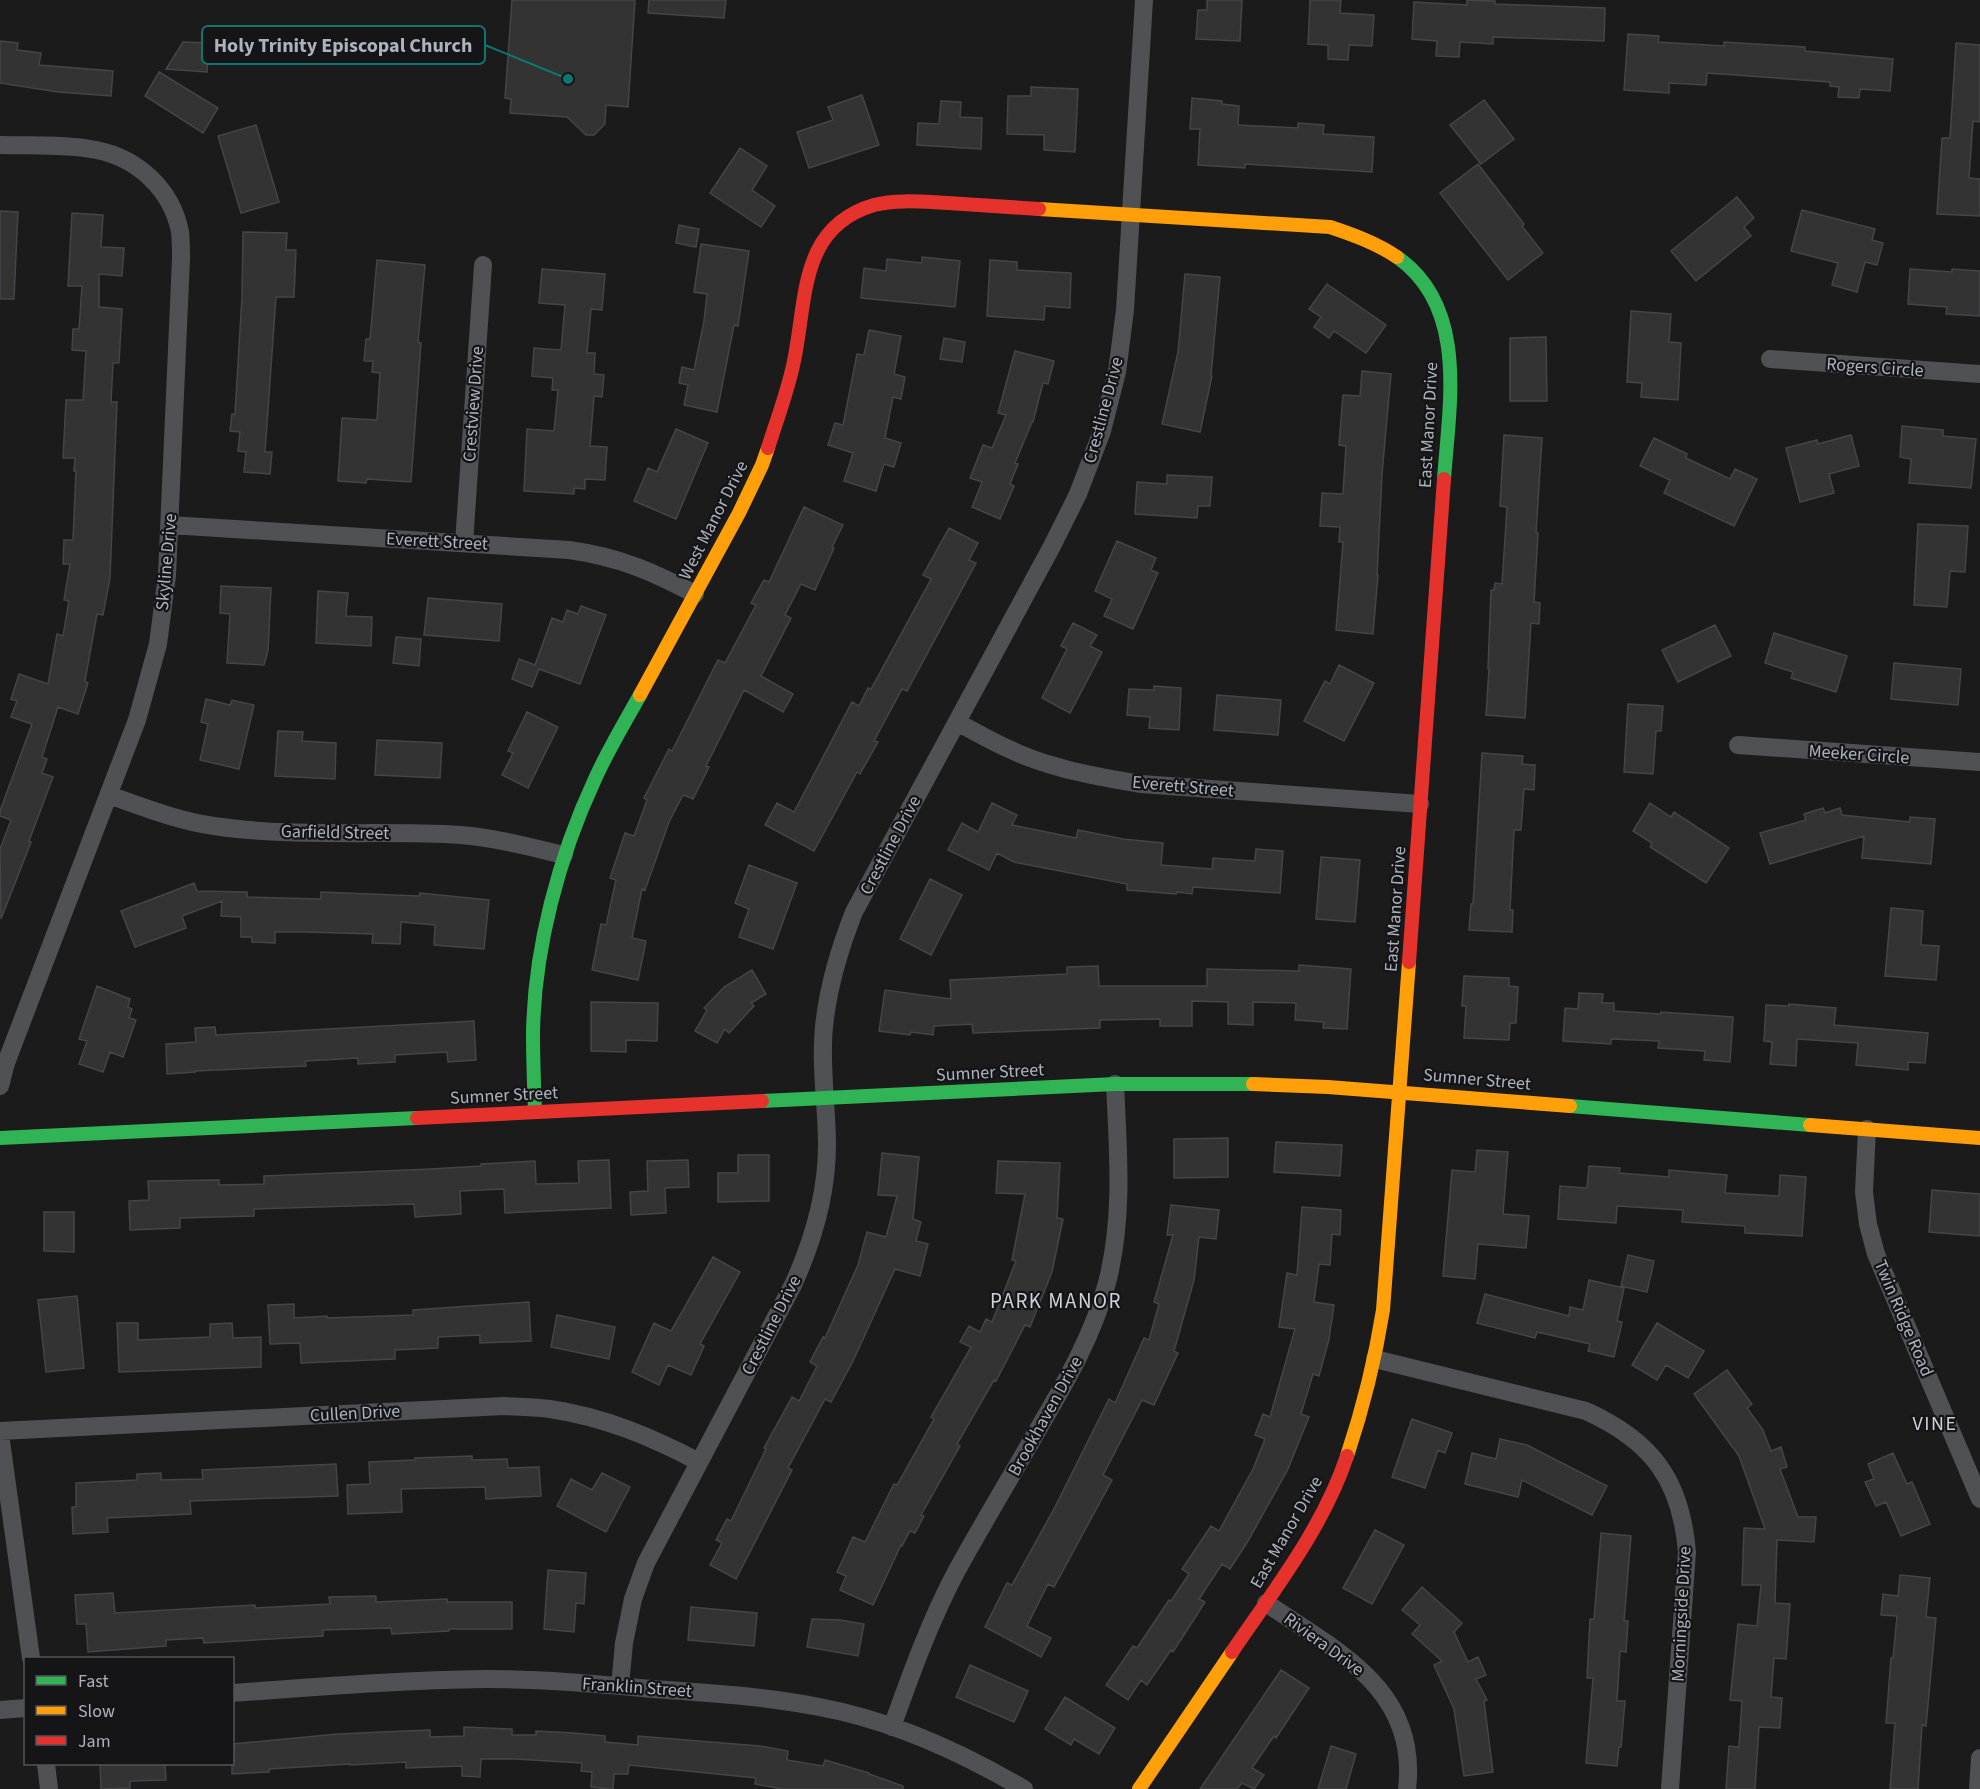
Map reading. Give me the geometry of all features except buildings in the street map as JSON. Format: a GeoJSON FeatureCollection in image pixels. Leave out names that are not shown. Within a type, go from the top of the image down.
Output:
{"type":"FeatureCollection","features":[{"type":"Feature","properties":{"kind":"street","name":"Crestline Drive"},"geometry":{"type":"LineString","coordinates":[[620,1686],[624,1643],[633,1599],[646,1563],[793,1285],[816,1224],[824,1185],[827,1146],[824,1029],[829,989],[839,950],[854,912],[1069,512],[1102,431],[1117,372],[1125,310],[1144,0]]}},
{"type":"Feature","properties":{"kind":"street","name":"Skyline Drive"},"geometry":{"type":"LineString","coordinates":[[0,145],[88,149],[108,153],[138,167],[165,195],[174,213],[180,231],[181,259],[170,525],[167,575],[158,644],[137,720],[6,1063],[0,1086]]}},
{"type":"Feature","properties":{"kind":"street","name":"West Manor Drive"},"geometry":{"type":"LineString","coordinates":[[535,1112],[533,1033],[538,974],[548,915],[564,855],[595,778],[740,513],[772,439],[789,385],[809,269],[821,243],[834,228],[858,212],[875,204],[890,202],[911,201],[1131,214]]}},
{"type":"Feature","properties":{"kind":"street","name":"East Manor Drive"},"geometry":{"type":"LineString","coordinates":[[1131,214],[1330,227],[1355,233],[1379,244],[1401,259],[1419,278],[1434,300],[1446,330],[1451,356],[1400,1091],[1383,1310],[1375,1359],[1363,1408],[1344,1465],[1321,1514],[1294,1561],[1139,1789]]}},
{"type":"Feature","properties":{"kind":"street","name":"Crestview Drive"},"geometry":{"type":"LineString","coordinates":[[464,543],[483,265]]}},
{"type":"Feature","properties":{"kind":"street","name":"Rogers Circle"},"geometry":{"type":"LineString","coordinates":[[1770,359],[1980,374]]}},
{"type":"Feature","properties":{"kind":"street","name":"Everett Street"},"geometry":{"type":"LineString","coordinates":[[170,525],[569,550],[607,556],[659,575],[695,594]]}},
{"type":"Feature","properties":{"kind":"street","name":"Everett Street"},"geometry":{"type":"LineString","coordinates":[[957,722],[1004,747],[1052,766],[1097,777],[1142,784],[1420,804]]}},
{"type":"Feature","properties":{"kind":"street","name":"Meeker Circle"},"geometry":{"type":"LineString","coordinates":[[1738,745],[1980,762]]}},
{"type":"Feature","properties":{"kind":"street","name":"Garfield Street"},"geometry":{"type":"LineString","coordinates":[[109,795],[161,814],[213,826],[259,831],[462,835],[505,841],[564,855]]}},
{"type":"Feature","properties":{"kind":"street","name":"Sumner Street"},"geometry":{"type":"LineString","coordinates":[[0,1138],[1115,1084],[1233,1083],[1400,1091],[1980,1138]]}},
{"type":"Feature","properties":{"kind":"street","name":"Brookhaven Drive"},"geometry":{"type":"LineString","coordinates":[[892,1726],[925,1638],[956,1573],[1072,1370],[1092,1327],[1107,1282],[1116,1236],[1119,1188],[1115,1084]]}},
{"type":"Feature","properties":{"kind":"street","name":"Twin Ridge Road"},"geometry":{"type":"LineString","coordinates":[[1867,1129],[1864,1192],[1868,1224],[1876,1254],[1980,1499]]}},
{"type":"Feature","properties":{"kind":"street","name":"Morningside Drive"},"geometry":{"type":"LineString","coordinates":[[1375,1359],[1586,1411],[1627,1433],[1651,1455],[1666,1477],[1677,1501],[1684,1526],[1687,1552],[1670,1789]]}},
{"type":"Feature","properties":{"kind":"street","name":"Cullen Drive"},"geometry":{"type":"LineString","coordinates":[[0,1433],[504,1406],[550,1409],[595,1418],[632,1430],[699,1462]]}},
{"type":"Feature","properties":{"kind":"street"},"geometry":{"type":"LineString","coordinates":[[0,1433],[31,1657]]}},
{"type":"Feature","properties":{"kind":"street","name":"Riviera Drive"},"geometry":{"type":"LineString","coordinates":[[1266,1603],[1357,1665],[1372,1679],[1388,1700],[1400,1723],[1407,1749],[1409,1775],[1407,1789]]}},
{"type":"Feature","properties":{"kind":"street","name":"Franklin Street"},"geometry":{"type":"LineString","coordinates":[[234,1693],[396,1681],[476,1679],[620,1686],[763,1697],[822,1707],[892,1726],[947,1748],[1024,1789]]}},
{"type":"Feature","properties":{"kind":"street"},"geometry":{"type":"LineString","coordinates":[[0,1710],[24,1708]]}},
{"type":"Feature","properties":{"kind":"street"},"geometry":{"type":"LineString","coordinates":[[1978,1789],[1980,1758]]}},
{"type":"Feature","properties":{"kind":"street"},"geometry":{"type":"LineString","coordinates":[[46,1765],[49,1789]]}},
{"type":"Feature","properties":{"kind":"traffic: fast"},"geometry":{"type":"LineString","coordinates":[[1397,257],[1420,278],[1435,303],[1445,330],[1450,390],[1444,479]]}},
{"type":"Feature","properties":{"kind":"traffic: fast"},"geometry":{"type":"LineString","coordinates":[[535,1112],[534,1002],[551,904],[570,839],[582,809],[605,757],[640,695]]}},
{"type":"Feature","properties":{"kind":"traffic: fast"},"geometry":{"type":"LineString","coordinates":[[762,1101],[1115,1084],[1253,1084]]}},
{"type":"Feature","properties":{"kind":"traffic: fast"},"geometry":{"type":"LineString","coordinates":[[1570,1106],[1810,1125]]}},
{"type":"Feature","properties":{"kind":"traffic: fast"},"geometry":{"type":"LineString","coordinates":[[0,1138],[417,1118]]}},
{"type":"Feature","properties":{"kind":"traffic: slow"},"geometry":{"type":"LineString","coordinates":[[1039,209],[1330,227],[1365,240],[1397,257]]}},
{"type":"Feature","properties":{"kind":"traffic: slow"},"geometry":{"type":"LineString","coordinates":[[640,695],[739,513],[768,448]]}},
{"type":"Feature","properties":{"kind":"traffic: slow"},"geometry":{"type":"LineString","coordinates":[[1347,1456],[1368,1384],[1383,1310],[1409,962]]}},
{"type":"Feature","properties":{"kind":"traffic: slow"},"geometry":{"type":"LineString","coordinates":[[1253,1084],[1328,1087],[1570,1106]]}},
{"type":"Feature","properties":{"kind":"traffic: slow"},"geometry":{"type":"LineString","coordinates":[[1810,1125],[1980,1138]]}},
{"type":"Feature","properties":{"kind":"traffic: slow"},"geometry":{"type":"LineString","coordinates":[[1139,1789],[1232,1652]]}},
{"type":"Feature","properties":{"kind":"traffic: jam"},"geometry":{"type":"LineString","coordinates":[[768,448],[792,372],[805,290],[811,268],[819,248],[832,230],[850,215],[874,205],[892,202],[911,201],[1039,209]]}},
{"type":"Feature","properties":{"kind":"traffic: jam"},"geometry":{"type":"LineString","coordinates":[[1409,962],[1444,479]]}},
{"type":"Feature","properties":{"kind":"traffic: jam"},"geometry":{"type":"LineString","coordinates":[[417,1118],[762,1101]]}},
{"type":"Feature","properties":{"kind":"traffic: jam"},"geometry":{"type":"LineString","coordinates":[[1232,1652],[1281,1582],[1311,1533],[1337,1483],[1347,1456]]}},
{"type":"Feature","properties":{"kind":"place","name":"Holy Trinity Episcopal Church"},"geometry":{"type":"Point","coordinates":[568,79]}},
{"type":"Feature","properties":{"kind":"district","name":"PARK MANOR"},"geometry":{"type":"Point","coordinates":[1056,1301]}},
{"type":"Feature","properties":{"kind":"district","name":"VINE"},"geometry":{"type":"Point","coordinates":[1935,1423]}}]}
